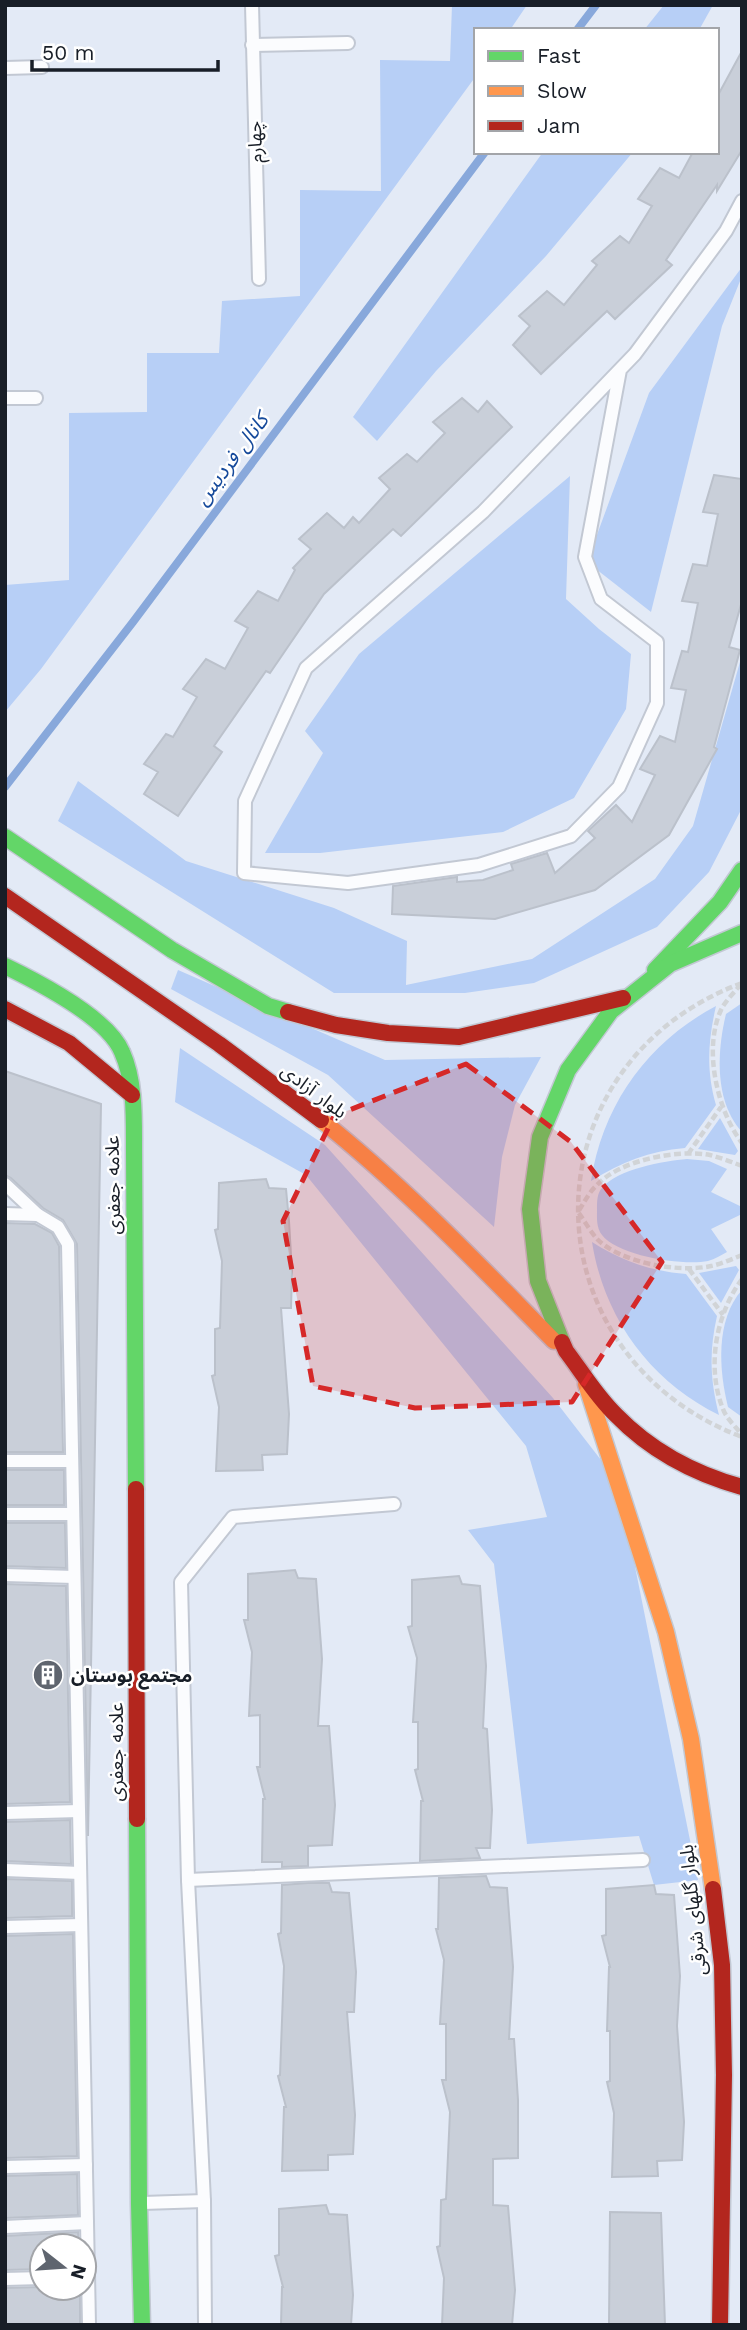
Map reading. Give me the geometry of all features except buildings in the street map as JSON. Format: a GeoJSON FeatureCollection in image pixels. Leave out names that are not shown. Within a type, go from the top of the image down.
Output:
{"type":"FeatureCollection","features":[{"type":"Feature","properties":{"kind":"main road"},"geometry":{"type":"LineString","coordinates":[[5,837],[172,950],[268,1006],[336,1025],[387,1033],[459,1037],[623,998]]}},
{"type":"Feature","properties":{"kind":"main road"},"geometry":{"type":"LineString","coordinates":[[742,870],[720,902],[646,979],[602,1019],[583,1043],[562,1077],[543,1123],[531,1182],[531,1242],[536,1272],[544,1301],[569,1355],[585,1381],[611,1410],[649,1443],[701,1473],[742,1487]]}},
{"type":"Feature","properties":{"kind":"main road","name":"بلوار آزادی"},"geometry":{"type":"LineString","coordinates":[[5,896],[150,996],[343,1139],[416,1202],[569,1355]]}},
{"type":"Feature","properties":{"kind":"main road"},"geometry":{"type":"LineString","coordinates":[[646,979],[698,948],[742,933]]}},
{"type":"Feature","properties":{"kind":"main road","name":"علامه جعفری"},"geometry":{"type":"LineString","coordinates":[[5,966],[28,977],[104,1027],[122,1049],[132,1095],[142,2325]]}},
{"type":"Feature","properties":{"kind":"main road"},"geometry":{"type":"LineString","coordinates":[[5,1009],[69,1043],[132,1095]]}},
{"type":"Feature","properties":{"kind":"main road","name":"بلوار گلهای شرقی"},"geometry":{"type":"LineString","coordinates":[[585,1381],[666,1632],[691,1740],[711,1871],[722,1965],[720,2325]]}},
{"type":"Feature","properties":{"kind":"lane","name":"چهارم"},"geometry":{"type":"LineString","coordinates":[[252,5],[259,279]]}},
{"type":"Feature","properties":{"kind":"lane"},"geometry":{"type":"LineString","coordinates":[[252,45],[348,43]]}},
{"type":"Feature","properties":{"kind":"lane"},"geometry":{"type":"LineString","coordinates":[[5,68],[42,67]]}},
{"type":"Feature","properties":{"kind":"lane"},"geometry":{"type":"LineString","coordinates":[[620,370],[585,557],[601,599],[657,642],[657,702],[619,787],[571,836],[479,865],[348,883],[244,873],[245,801],[306,668],[483,512],[635,354],[726,231],[742,201]]}},
{"type":"Feature","properties":{"kind":"lane"},"geometry":{"type":"LineString","coordinates":[[5,398],[36,398]]}},
{"type":"Feature","properties":{"kind":"lane"},"geometry":{"type":"LineString","coordinates":[[5,1184],[38,1215],[58,1227],[68,1244],[87,2232]]}},
{"type":"Feature","properties":{"kind":"lane"},"geometry":{"type":"LineString","coordinates":[[5,1214],[38,1215]]}},
{"type":"Feature","properties":{"kind":"lane"},"geometry":{"type":"LineString","coordinates":[[5,1461],[72,1461]]}},
{"type":"Feature","properties":{"kind":"lane"},"geometry":{"type":"LineString","coordinates":[[205,2325],[204,2201],[188,1880],[181,1582],[233,1517],[394,1504]]}},
{"type":"Feature","properties":{"kind":"lane"},"geometry":{"type":"LineString","coordinates":[[5,1514],[73,1514]]}},
{"type":"Feature","properties":{"kind":"lane"},"geometry":{"type":"LineString","coordinates":[[5,1574],[74,1577]]}},
{"type":"Feature","properties":{"kind":"lane"},"geometry":{"type":"LineString","coordinates":[[5,1813],[79,1811]]}},
{"type":"Feature","properties":{"kind":"lane"},"geometry":{"type":"LineString","coordinates":[[188,1880],[643,1860]]}},
{"type":"Feature","properties":{"kind":"lane"},"geometry":{"type":"LineString","coordinates":[[5,1871],[80,1873]]}},
{"type":"Feature","properties":{"kind":"lane"},"geometry":{"type":"LineString","coordinates":[[5,1927],[81,1925]]}},
{"type":"Feature","properties":{"kind":"lane"},"geometry":{"type":"LineString","coordinates":[[5,2167],[86,2165]]}},
{"type":"Feature","properties":{"kind":"lane"},"geometry":{"type":"LineString","coordinates":[[139,2204],[204,2201]]}},
{"type":"Feature","properties":{"kind":"lane"},"geometry":{"type":"LineString","coordinates":[[5,2227],[87,2223]]}},
{"type":"Feature","properties":{"kind":"lane"},"geometry":{"type":"LineString","coordinates":[[5,2279],[28,2278]]}},
{"type":"Feature","properties":{"kind":"lane"},"geometry":{"type":"LineString","coordinates":[[88,2302],[89,2325]]}},
{"type":"Feature","properties":{"kind":"path"},"geometry":{"type":"LineString","coordinates":[[742,984],[721,1010],[715,1035],[715,1082],[730,1127],[742,1143]]}},
{"type":"Feature","properties":{"kind":"path"},"geometry":{"type":"LineString","coordinates":[[742,984],[696,1004],[675,1018],[656,1034],[622,1071],[598,1114],[589,1138],[579,1187],[578,1212],[583,1261],[590,1285],[605,1320],[624,1351],[640,1371],[677,1404],[698,1418],[742,1436]]}},
{"type":"Feature","properties":{"kind":"path"},"geometry":{"type":"LineString","coordinates":[[688,1154],[722,1107]]}},
{"type":"Feature","properties":{"kind":"path"},"geometry":{"type":"LineString","coordinates":[[578,1212],[597,1184],[640,1161],[663,1156],[710,1155],[742,1166]]}},
{"type":"Feature","properties":{"kind":"path"},"geometry":{"type":"LineString","coordinates":[[578,1212],[598,1239],[641,1261],[688,1268],[711,1266],[742,1255]]}},
{"type":"Feature","properties":{"kind":"path"},"geometry":{"type":"LineString","coordinates":[[688,1268],[723,1315]]}},
{"type":"Feature","properties":{"kind":"path"},"geometry":{"type":"LineString","coordinates":[[742,1279],[731,1294],[723,1315],[715,1362],[723,1410],[742,1436]]}},
{"type":"Feature","properties":{"kind":"highlighted area"},"geometry":{"type":"Polygon","coordinates":[[[466,1064],[571,1142],[662,1262],[572,1402],[415,1408],[313,1386],[283,1221],[334,1116],[466,1064]]]}},
{"type":"Feature","properties":{"kind":"shaded area"},"geometry":{"type":"Polygon","coordinates":[[[452,5],[527,5],[511,28],[474,28],[474,79],[41,669],[5,712],[5,585],[69,580],[69,413],[147,412],[147,353],[219,353],[222,301],[300,296],[300,190],[381,191],[380,60],[450,61],[452,5]]]}},
{"type":"Feature","properties":{"kind":"shaded area"},"geometry":{"type":"Polygon","coordinates":[[[664,5],[713,5],[700,28],[646,28],[664,5]]]}},
{"type":"Feature","properties":{"kind":"shaded area"},"geometry":{"type":"Polygon","coordinates":[[[542,154],[631,154],[546,256],[436,371],[377,441],[353,417],[542,154]]]}},
{"type":"Feature","properties":{"kind":"shaded area"},"geometry":{"type":"Polygon","coordinates":[[[742,267],[742,276],[722,326],[651,612],[587,562],[649,393],[742,267]]]}},
{"type":"Feature","properties":{"kind":"shaded area"},"geometry":{"type":"Polygon","coordinates":[[[570,476],[566,599],[631,654],[626,709],[574,798],[503,832],[320,853],[265,853],[323,753],[305,731],[359,654],[570,476]]]}},
{"type":"Feature","properties":{"kind":"shaded area"},"geometry":{"type":"Polygon","coordinates":[[[742,655],[742,808],[709,872],[657,927],[534,983],[465,993],[334,993],[58,821],[78,781],[186,861],[334,908],[407,941],[406,985],[532,959],[655,879],[693,826],[742,655]]]}},
{"type":"Feature","properties":{"kind":"shaded area"},"geometry":{"type":"Polygon","coordinates":[[[178,970],[385,1060],[541,1057],[515,1105],[502,1157],[494,1227],[328,1075],[171,989],[178,970]]]}},
{"type":"Feature","properties":{"kind":"shaded area"},"geometry":{"type":"Polygon","coordinates":[[[742,1003],[742,1132],[726,1106],[720,1059],[726,1014],[742,1003]]]}},
{"type":"Feature","properties":{"kind":"shaded area"},"geometry":{"type":"Polygon","coordinates":[[[716,1006],[709,1056],[716,1105],[685,1148],[636,1158],[591,1181],[606,1126],[633,1078],[669,1038],[716,1006]]]}},
{"type":"Feature","properties":{"kind":"shaded area"},"geometry":{"type":"Polygon","coordinates":[[[180,1048],[325,1145],[553,1398],[618,1482],[698,1880],[654,1885],[639,1836],[527,1844],[494,1564],[468,1530],[547,1517],[526,1446],[306,1175],[175,1102],[180,1048]]]}},
{"type":"Feature","properties":{"kind":"shaded area"},"geometry":{"type":"Polygon","coordinates":[[[720,1118],[738,1151],[735,1155],[698,1149],[720,1118]]]}},
{"type":"Feature","properties":{"kind":"shaded area"},"geometry":{"type":"Polygon","coordinates":[[[687,1159],[709,1161],[727,1169],[711,1192],[742,1207],[742,1214],[711,1229],[727,1252],[708,1261],[668,1261],[622,1249],[602,1235],[597,1222],[598,1198],[600,1190],[609,1181],[642,1167],[687,1159]]]}},
{"type":"Feature","properties":{"kind":"shaded area"},"geometry":{"type":"Polygon","coordinates":[[[592,1242],[637,1264],[686,1274],[717,1316],[712,1366],[719,1415],[672,1384],[634,1344],[607,1296],[592,1242]]]}},
{"type":"Feature","properties":{"kind":"shaded area"},"geometry":{"type":"Polygon","coordinates":[[[736,1266],[739,1270],[721,1303],[699,1273],[736,1266]]]}},
{"type":"Feature","properties":{"kind":"shaded area"},"geometry":{"type":"Polygon","coordinates":[[[742,1290],[742,1417],[728,1407],[721,1362],[727,1316],[742,1290]]]}},
{"type":"Feature","properties":{"kind":"waterway","name":"کانال فردیس"},"geometry":{"type":"LineString","coordinates":[[579,28],[596,5]]}},
{"type":"Feature","properties":{"kind":"waterway","name":"کانال فردیس"},"geometry":{"type":"LineString","coordinates":[[5,787],[133,622],[484,154]]}},
{"type":"Feature","properties":{"kind":"traffic: fast"},"geometry":{"type":"LineString","coordinates":[[5,837],[172,950],[268,1006],[288,1012]]}},
{"type":"Feature","properties":{"kind":"traffic: fast"},"geometry":{"type":"LineString","coordinates":[[655,970],[720,902],[742,870]]}},
{"type":"Feature","properties":{"kind":"traffic: fast"},"geometry":{"type":"LineString","coordinates":[[562,1342],[538,1281],[530,1209],[540,1137],[568,1070],[611,1011],[670,964],[742,933]]}},
{"type":"Feature","properties":{"kind":"traffic: fast"},"geometry":{"type":"LineString","coordinates":[[5,966],[88,1014],[114,1039],[126,1063],[133,1099],[134,1124],[136,1489]]}},
{"type":"Feature","properties":{"kind":"traffic: fast"},"geometry":{"type":"LineString","coordinates":[[137,1819],[142,2325]]}},
{"type":"Feature","properties":{"kind":"traffic: slow"},"geometry":{"type":"LineString","coordinates":[[321,1120],[412,1199],[554,1341]]}},
{"type":"Feature","properties":{"kind":"traffic: slow"},"geometry":{"type":"LineString","coordinates":[[586,1384],[666,1632],[691,1739],[713,1889]]}},
{"type":"Feature","properties":{"kind":"traffic: jam"},"geometry":{"type":"LineString","coordinates":[[5,896],[219,1044],[321,1120]]}},
{"type":"Feature","properties":{"kind":"traffic: jam"},"geometry":{"type":"LineString","coordinates":[[288,1012],[336,1025],[388,1033],[459,1037],[623,998]]}},
{"type":"Feature","properties":{"kind":"traffic: jam"},"geometry":{"type":"LineString","coordinates":[[5,1009],[69,1043],[132,1095]]}},
{"type":"Feature","properties":{"kind":"traffic: jam"},"geometry":{"type":"LineString","coordinates":[[562,1342],[602,1400],[629,1428],[658,1450],[690,1468],[742,1487]]}},
{"type":"Feature","properties":{"kind":"traffic: jam"},"geometry":{"type":"LineString","coordinates":[[136,1489],[137,1819]]}},
{"type":"Feature","properties":{"kind":"traffic: jam"},"geometry":{"type":"LineString","coordinates":[[713,1889],[722,1965],[724,2075],[720,2325]]}},
{"type":"Feature","properties":{"kind":"place","name":"مجتمع بوستان"},"geometry":{"type":"Point","coordinates":[48,1675]}}]}
